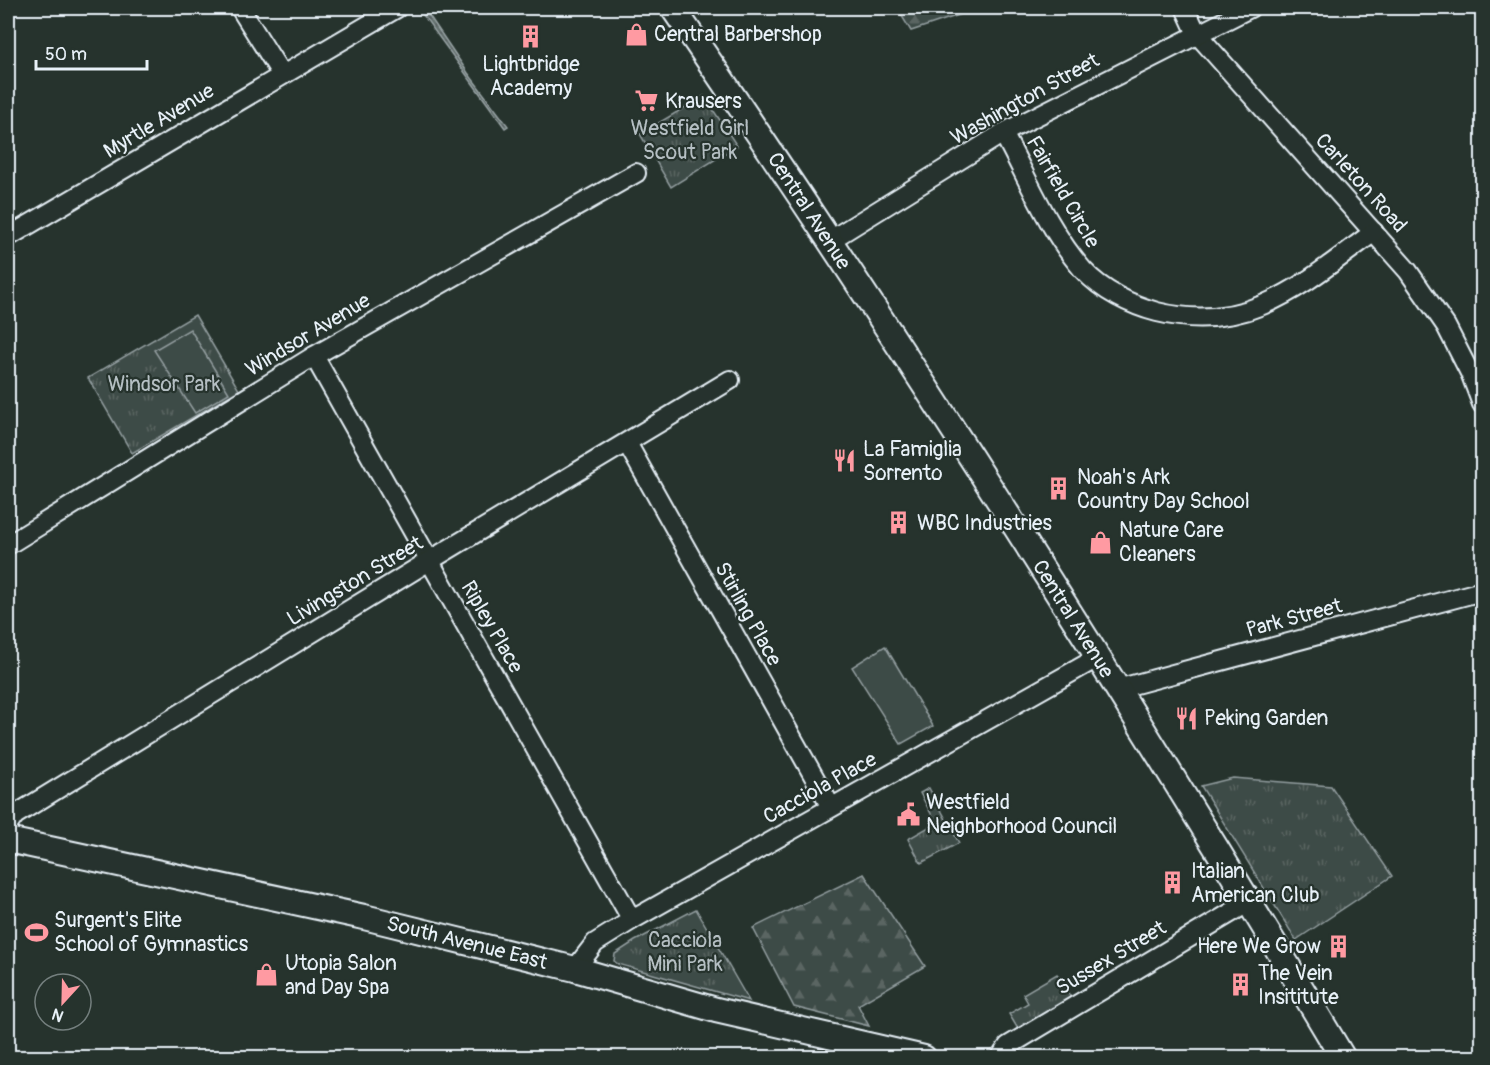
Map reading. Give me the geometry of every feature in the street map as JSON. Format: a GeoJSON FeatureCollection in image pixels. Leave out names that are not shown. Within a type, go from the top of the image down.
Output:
{"type":"FeatureCollection","features":[{"type":"Feature","properties":{"kind":"main road","name":"Central Avenue"},"geometry":{"type":"LineString","coordinates":[[673,8],[971,457],[1249,902],[1342,1058]]}},
{"type":"Feature","properties":{"kind":"main road","name":"South Avenue East"},"geometry":{"type":"LineString","coordinates":[[8,840],[290,900],[575,969],[716,1010],[924,1058]]}},
{"type":"Feature","properties":{"kind":"street"},"geometry":{"type":"LineString","coordinates":[[240,8],[282,75]]}},
{"type":"Feature","properties":{"kind":"street","name":"Myrtle Avenue"},"geometry":{"type":"LineString","coordinates":[[8,237],[397,8]]}},
{"type":"Feature","properties":{"kind":"street","name":"Carleton Road"},"geometry":{"type":"LineString","coordinates":[[1185,8],[1197,34],[1408,271],[1446,326],[1471,375],[1482,404]]}},
{"type":"Feature","properties":{"kind":"street","name":"Washington Street"},"geometry":{"type":"LineString","coordinates":[[829,242],[1004,132],[1250,8]]}},
{"type":"Feature","properties":{"kind":"street","name":"Fairfield Circle"},"geometry":{"type":"LineString","coordinates":[[1004,132],[1060,239],[1084,272],[1113,295],[1144,309],[1182,318],[1220,318],[1254,309],[1287,294],[1374,232]]}},
{"type":"Feature","properties":{"kind":"street","name":"Windsor Avenue"},"geometry":{"type":"LineString","coordinates":[[8,545],[314,356],[636,172]]}},
{"type":"Feature","properties":{"kind":"street","name":"Ripley Place"},"geometry":{"type":"LineString","coordinates":[[314,356],[632,920]]}},
{"type":"Feature","properties":{"kind":"street","name":"Livingston Street"},"geometry":{"type":"LineString","coordinates":[[8,825],[15,815],[429,561],[730,380]]}},
{"type":"Feature","properties":{"kind":"street","name":"Stirling Place"},"geometry":{"type":"LineString","coordinates":[[627,443],[831,807]]}},
{"type":"Feature","properties":{"kind":"street","name":"Park Street"},"geometry":{"type":"LineString","coordinates":[[1117,689],[1482,591]]}},
{"type":"Feature","properties":{"kind":"street","name":"Cacciola Place"},"geometry":{"type":"LineString","coordinates":[[575,969],[596,943],[632,920],[1097,658]]}},
{"type":"Feature","properties":{"kind":"street","name":"Sussex Street"},"geometry":{"type":"LineString","coordinates":[[1000,1058],[1008,1046],[1249,902]]}},
{"type":"Feature","properties":{"kind":"green space"},"geometry":{"type":"Polygon","coordinates":[[[897,8],[980,8],[911,31],[897,8]]]}},
{"type":"Feature","properties":{"kind":"green space","name":"Westfield Girl Scout Park"},"geometry":{"type":"Polygon","coordinates":[[[704,96],[737,146],[671,187],[640,134],[704,96]]]}},
{"type":"Feature","properties":{"kind":"green space","name":"Windsor Park"},"geometry":{"type":"Polygon","coordinates":[[[195,315],[239,390],[132,453],[88,378],[195,315]]]}},
{"type":"Feature","properties":{"kind":"green space"},"geometry":{"type":"Polygon","coordinates":[[[190,329],[229,393],[195,413],[154,350],[190,329]]]}},
{"type":"Feature","properties":{"kind":"green space"},"geometry":{"type":"Polygon","coordinates":[[[885,646],[933,726],[901,744],[852,667],[885,646]]]}},
{"type":"Feature","properties":{"kind":"green space"},"geometry":{"type":"Polygon","coordinates":[[[1233,778],[1331,786],[1392,876],[1296,940],[1201,786],[1233,778]]]}},
{"type":"Feature","properties":{"kind":"green space"},"geometry":{"type":"Polygon","coordinates":[[[929,788],[959,843],[921,863],[908,839],[936,823],[920,793],[929,788]]]}},
{"type":"Feature","properties":{"kind":"green space"},"geometry":{"type":"Polygon","coordinates":[[[864,874],[925,966],[858,1005],[869,1026],[794,1007],[753,928],[864,874]]]}},
{"type":"Feature","properties":{"kind":"green space","name":"Cacciola Mini Park"},"geometry":{"type":"Polygon","coordinates":[[[696,909],[749,1001],[614,961],[615,954],[635,941],[696,909]]]}},
{"type":"Feature","properties":{"kind":"green space"},"geometry":{"type":"Polygon","coordinates":[[[1057,974],[1071,998],[1018,1029],[1009,1014],[1028,1003],[1023,994],[1057,974]]]}},
{"type":"Feature","properties":{"kind":"shaded area"},"geometry":{"type":"Polygon","coordinates":[[[418,8],[424,8],[468,73],[508,126],[505,128],[418,8]]]}},
{"type":"Feature","properties":{"kind":"place","name":"Central Barbershop"},"geometry":{"type":"Point","coordinates":[636,34]}},
{"type":"Feature","properties":{"kind":"place","name":"Lightbridge Academy"},"geometry":{"type":"Point","coordinates":[531,36]}},
{"type":"Feature","properties":{"kind":"place","name":"Krausers"},"geometry":{"type":"Point","coordinates":[647,101]}},
{"type":"Feature","properties":{"kind":"place","name":"La Famiglia Sorrento"},"geometry":{"type":"Point","coordinates":[845,461]}},
{"type":"Feature","properties":{"kind":"place","name":"Noah's Ark Country Day School"},"geometry":{"type":"Point","coordinates":[1059,489]}},
{"type":"Feature","properties":{"kind":"place","name":"WBC Industries"},"geometry":{"type":"Point","coordinates":[899,523]}},
{"type":"Feature","properties":{"kind":"place","name":"Nature Care Cleaners"},"geometry":{"type":"Point","coordinates":[1101,542]}},
{"type":"Feature","properties":{"kind":"place","name":"Peking Garden"},"geometry":{"type":"Point","coordinates":[1186,718]}},
{"type":"Feature","properties":{"kind":"place","name":"Westfield Neighborhood Council"},"geometry":{"type":"Point","coordinates":[908,814]}},
{"type":"Feature","properties":{"kind":"place","name":"Italian American Club"},"geometry":{"type":"Point","coordinates":[1173,883]}},
{"type":"Feature","properties":{"kind":"place","name":"Surgent's Elite School of Gymnastics"},"geometry":{"type":"Point","coordinates":[36,932]}},
{"type":"Feature","properties":{"kind":"place","name":"Here We Grow"},"geometry":{"type":"Point","coordinates":[1339,946]}},
{"type":"Feature","properties":{"kind":"place","name":"Utopia Salon and Day Spa"},"geometry":{"type":"Point","coordinates":[267,975]}},
{"type":"Feature","properties":{"kind":"place","name":"The Vein Insititute"},"geometry":{"type":"Point","coordinates":[1240,985]}}]}
